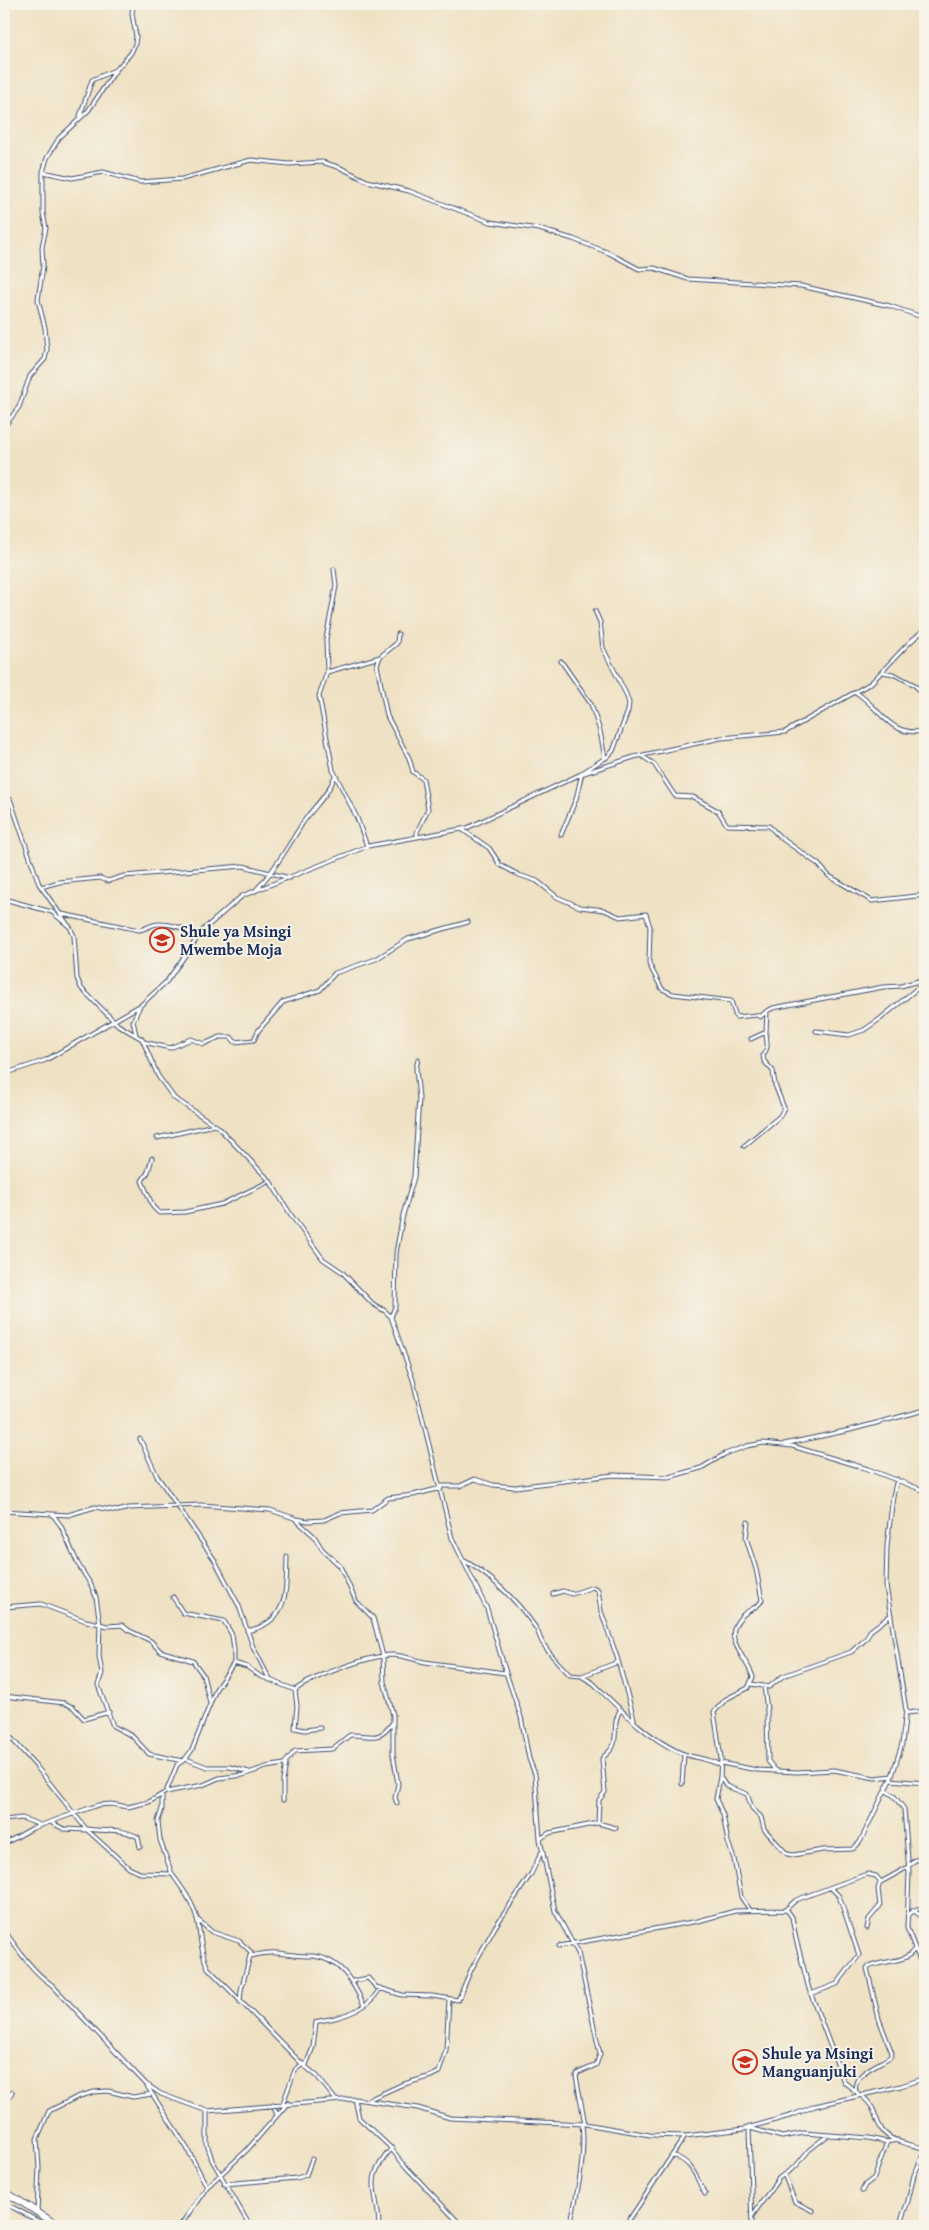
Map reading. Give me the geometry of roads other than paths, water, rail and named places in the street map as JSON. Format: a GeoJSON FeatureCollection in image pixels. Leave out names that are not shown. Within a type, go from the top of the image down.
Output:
{"type":"FeatureCollection","features":[{"type":"Feature","properties":{"kind":"highway"},"geometry":{"type":"LineString","coordinates":[[4,2192],[59,2226]]}},
{"type":"Feature","properties":{"kind":"street"},"geometry":{"type":"LineString","coordinates":[[4,427],[19,406],[30,376],[45,358],[47,350],[45,328],[38,300],[43,266],[42,247],[46,228],[43,213],[43,172],[47,158],[59,138],[95,103],[116,70],[136,44],[132,14],[133,4]]}},
{"type":"Feature","properties":{"kind":"street"},"geometry":{"type":"LineString","coordinates":[[79,120],[88,97],[91,82],[95,78],[116,70]]}},
{"type":"Feature","properties":{"kind":"street"},"geometry":{"type":"LineString","coordinates":[[43,172],[72,178],[103,172],[140,182],[182,179],[251,160],[289,164],[322,162],[341,168],[367,181],[409,191],[490,222],[539,229],[573,239],[609,253],[639,269],[654,268],[688,279],[801,286],[890,306],[925,318]]}},
{"type":"Feature","properties":{"kind":"street"},"geometry":{"type":"LineString","coordinates":[[334,569],[336,586],[326,639],[327,672],[319,696],[335,776],[349,800],[368,846]]}},
{"type":"Feature","properties":{"kind":"street"},"geometry":{"type":"LineString","coordinates":[[562,835],[576,799],[581,774],[605,758],[613,750],[628,711],[626,694],[604,648],[600,622],[595,611]]}},
{"type":"Feature","properties":{"kind":"street"},"geometry":{"type":"LineString","coordinates":[[4,1074],[46,1060],[141,1005],[167,981],[200,934],[234,901],[254,891],[368,846],[463,829],[581,774],[642,756],[721,738],[785,732],[857,693],[871,683],[925,629]]}},
{"type":"Feature","properties":{"kind":"street"},"geometry":{"type":"LineString","coordinates":[[327,672],[380,657],[398,643],[398,634]]}},
{"type":"Feature","properties":{"kind":"street"},"geometry":{"type":"LineString","coordinates":[[380,657],[378,666],[387,716],[406,753],[413,772],[423,779],[428,812],[417,837]]}},
{"type":"Feature","properties":{"kind":"street"},"geometry":{"type":"LineString","coordinates":[[561,661],[591,704],[605,758]]}},
{"type":"Feature","properties":{"kind":"street"},"geometry":{"type":"LineString","coordinates":[[365,662],[378,666]]}},
{"type":"Feature","properties":{"kind":"street"},"geometry":{"type":"LineString","coordinates":[[882,672],[893,674],[914,684],[925,695]]}},
{"type":"Feature","properties":{"kind":"street"},"geometry":{"type":"LineString","coordinates":[[857,693],[894,728],[908,732],[925,731]]}},
{"type":"Feature","properties":{"kind":"street"},"geometry":{"type":"LineString","coordinates":[[642,756],[654,764],[674,796],[693,797],[718,811],[727,825],[769,826],[781,838],[818,864],[829,876],[872,900],[925,895]]}},
{"type":"Feature","properties":{"kind":"street"},"geometry":{"type":"LineString","coordinates":[[254,891],[266,879],[269,872],[289,848],[307,817],[326,796],[335,776]]}},
{"type":"Feature","properties":{"kind":"street"},"geometry":{"type":"LineString","coordinates":[[10,799],[41,887],[62,914],[74,936],[79,985],[114,1022],[144,1042],[158,1076],[174,1098],[215,1124],[270,1181],[291,1215],[323,1259],[342,1272],[373,1304],[391,1317],[413,1380],[441,1487],[452,1538],[487,1609],[519,1709],[528,1743],[529,1759],[535,1774],[540,1839],[555,1911],[574,1943],[587,1988],[600,2054],[596,2065],[578,2073],[576,2076],[584,2140],[570,2226]]}},
{"type":"Feature","properties":{"kind":"street"},"geometry":{"type":"LineString","coordinates":[[463,829],[486,846],[498,863],[519,875],[537,881],[556,897],[580,907],[604,910],[620,917],[646,914],[650,924],[649,964],[663,989],[672,994],[731,1001],[736,1017],[757,1015],[760,1017],[767,1011],[798,1002],[883,987],[901,986],[925,980]]}},
{"type":"Feature","properties":{"kind":"street"},"geometry":{"type":"LineString","coordinates":[[41,887],[100,878],[108,881],[124,876],[243,866],[290,878]]}},
{"type":"Feature","properties":{"kind":"street"},"geometry":{"type":"LineString","coordinates":[[4,899],[52,912],[70,928]]}},
{"type":"Feature","properties":{"kind":"street"},"geometry":{"type":"LineString","coordinates":[[62,914],[139,930],[156,924],[172,924],[200,934]]}},
{"type":"Feature","properties":{"kind":"street"},"geometry":{"type":"LineString","coordinates":[[144,1042],[170,1048],[191,1039],[204,1044],[221,1037],[231,1037],[235,1042],[255,1039],[258,1031],[283,1002],[320,990],[335,973],[376,959],[408,939],[468,922]]}},
{"type":"Feature","properties":{"kind":"street"},"geometry":{"type":"LineString","coordinates":[[816,1031],[849,1035],[858,1032],[880,1019],[925,980]]}},
{"type":"Feature","properties":{"kind":"street"},"geometry":{"type":"LineString","coordinates":[[136,1035],[134,1018],[141,1005]]}},
{"type":"Feature","properties":{"kind":"street"},"geometry":{"type":"LineString","coordinates":[[744,1146],[780,1116],[784,1108],[775,1085],[773,1071],[764,1060],[763,1055],[768,1050],[766,1032],[767,1011]]}},
{"type":"Feature","properties":{"kind":"street"},"geometry":{"type":"LineString","coordinates":[[751,1040],[766,1032]]}},
{"type":"Feature","properties":{"kind":"street"},"geometry":{"type":"LineString","coordinates":[[391,1317],[395,1307],[396,1253],[399,1234],[414,1177],[418,1098],[416,1068],[418,1059]]}},
{"type":"Feature","properties":{"kind":"street"},"geometry":{"type":"LineString","coordinates":[[158,1138],[215,1124]]}},
{"type":"Feature","properties":{"kind":"street"},"geometry":{"type":"LineString","coordinates":[[152,1158],[148,1172],[142,1181],[153,1207],[159,1213],[185,1212],[222,1204],[270,1181]]}},
{"type":"Feature","properties":{"kind":"street"},"geometry":{"type":"LineString","coordinates":[[783,1444],[850,1430],[925,1410]]}},
{"type":"Feature","properties":{"kind":"street"},"geometry":{"type":"LineString","coordinates":[[140,1439],[157,1476],[176,1505],[194,1526],[214,1559],[239,1606],[270,1680]]}},
{"type":"Feature","properties":{"kind":"street"},"geometry":{"type":"LineString","coordinates":[[4,1511],[68,1515],[95,1507],[117,1512],[129,1508],[156,1508],[176,1505],[249,1507],[270,1510],[308,1522],[324,1520],[340,1513],[372,1510],[388,1498],[413,1495],[441,1487],[460,1486],[474,1479],[493,1485],[515,1487],[613,1474],[669,1477],[701,1468],[725,1454],[747,1446],[763,1443],[783,1444],[897,1479],[925,1491]]}},
{"type":"Feature","properties":{"kind":"street"},"geometry":{"type":"LineString","coordinates":[[720,1777],[729,1788],[747,1794],[752,1808],[761,1817],[764,1829],[780,1848],[792,1855],[856,1847],[878,1807],[891,1778],[902,1744],[906,1713],[904,1686],[886,1586],[886,1559],[893,1496],[897,1479]]}},
{"type":"Feature","properties":{"kind":"street"},"geometry":{"type":"LineString","coordinates":[[53,1515],[61,1526],[96,1598],[100,1624],[99,1656],[102,1672],[98,1685],[116,1728],[132,1736],[145,1752],[154,1756],[184,1760],[207,1767],[230,1767],[250,1772]]}},
{"type":"Feature","properties":{"kind":"street"},"geometry":{"type":"LineString","coordinates":[[294,1518],[314,1536],[322,1549],[343,1570],[356,1601],[372,1618],[383,1656],[384,1682],[392,1710],[393,1754],[398,1784],[395,1798],[397,1803]]}},
{"type":"Feature","properties":{"kind":"street"},"geometry":{"type":"LineString","coordinates":[[748,1522],[746,1540],[756,1569],[762,1600],[758,1607],[742,1615],[735,1624],[732,1633],[736,1647],[752,1674],[751,1684],[745,1690],[729,1697],[715,1710],[720,1764],[716,1799],[723,1815],[741,1897],[750,1910]]}},
{"type":"Feature","properties":{"kind":"street"},"geometry":{"type":"LineString","coordinates":[[248,1631],[257,1630],[266,1625],[282,1604],[285,1594],[287,1557]]}},
{"type":"Feature","properties":{"kind":"street"},"geometry":{"type":"LineString","coordinates":[[464,1561],[481,1570],[500,1586],[528,1617],[544,1645],[568,1672],[581,1676],[618,1662]]}},
{"type":"Feature","properties":{"kind":"street"},"geometry":{"type":"LineString","coordinates":[[553,1594],[563,1591],[572,1594],[593,1587],[598,1589],[601,1611],[634,1719]]}},
{"type":"Feature","properties":{"kind":"street"},"geometry":{"type":"LineString","coordinates":[[4,1844],[40,1825],[63,1816],[102,1804],[128,1807],[149,1802],[166,1792],[176,1766],[192,1750],[216,1689],[234,1663],[234,1643],[227,1624],[220,1619],[183,1613],[173,1597]]}},
{"type":"Feature","properties":{"kind":"street"},"geometry":{"type":"LineString","coordinates":[[4,1607],[42,1604],[86,1621],[122,1625],[151,1641],[160,1651],[193,1661],[203,1675],[210,1703]]}},
{"type":"Feature","properties":{"kind":"street"},"geometry":{"type":"LineString","coordinates":[[751,1684],[770,1686],[783,1676],[851,1652],[866,1639],[870,1630],[891,1615]]}},
{"type":"Feature","properties":{"kind":"street"},"geometry":{"type":"LineString","coordinates":[[295,1690],[317,1678],[383,1656],[394,1655],[420,1661],[506,1673]]}},
{"type":"Feature","properties":{"kind":"street"},"geometry":{"type":"LineString","coordinates":[[234,1663],[248,1667],[260,1676],[295,1690]]}},
{"type":"Feature","properties":{"kind":"street"},"geometry":{"type":"LineString","coordinates":[[581,1676],[593,1683],[661,1742],[684,1754],[720,1764],[757,1770],[834,1770],[874,1778],[891,1778],[925,1783]]}},
{"type":"Feature","properties":{"kind":"street"},"geometry":{"type":"LineString","coordinates":[[764,1686],[767,1710],[768,1761],[776,1771]]}},
{"type":"Feature","properties":{"kind":"street"},"geometry":{"type":"LineString","coordinates":[[295,1690],[297,1706],[295,1728],[305,1730],[320,1728]]}},
{"type":"Feature","properties":{"kind":"street"},"geometry":{"type":"LineString","coordinates":[[4,1696],[64,1704],[72,1707],[84,1720],[109,1712]]}},
{"type":"Feature","properties":{"kind":"street"},"geometry":{"type":"LineString","coordinates":[[598,1824],[599,1800],[605,1792],[602,1759],[614,1744],[616,1716],[621,1709]]}},
{"type":"Feature","properties":{"kind":"street"},"geometry":{"type":"LineString","coordinates":[[906,1713],[925,1711]]}},
{"type":"Feature","properties":{"kind":"street"},"geometry":{"type":"LineString","coordinates":[[283,1800],[284,1776],[287,1763],[296,1751],[332,1749],[348,1735],[378,1736],[388,1729],[393,1722]]}},
{"type":"Feature","properties":{"kind":"street"},"geometry":{"type":"LineString","coordinates":[[4,1730],[30,1758],[87,1830],[134,1872],[172,1874]]}},
{"type":"Feature","properties":{"kind":"street"},"geometry":{"type":"LineString","coordinates":[[682,1784],[684,1754]]}},
{"type":"Feature","properties":{"kind":"street"},"geometry":{"type":"LineString","coordinates":[[166,1792],[198,1786],[219,1778],[287,1763]]}},
{"type":"Feature","properties":{"kind":"street"},"geometry":{"type":"LineString","coordinates":[[885,1790],[894,1796],[904,1809],[908,1867],[907,1928],[925,1973]]}},
{"type":"Feature","properties":{"kind":"street"},"geometry":{"type":"LineString","coordinates":[[162,1796],[162,1809],[158,1816],[160,1840],[172,1874],[186,1894],[197,1919],[202,1952],[208,1968],[240,2003],[304,2065],[335,2100]]}},
{"type":"Feature","properties":{"kind":"street"},"geometry":{"type":"LineString","coordinates":[[63,1816],[68,1805]]}},
{"type":"Feature","properties":{"kind":"street"},"geometry":{"type":"LineString","coordinates":[[4,1820],[22,1818],[40,1825]]}},
{"type":"Feature","properties":{"kind":"street"},"geometry":{"type":"LineString","coordinates":[[48,1822],[64,1829],[102,1832],[122,1830],[138,1837],[140,1847]]}},
{"type":"Feature","properties":{"kind":"street"},"geometry":{"type":"LineString","coordinates":[[540,1839],[549,1833],[598,1824],[616,1828]]}},
{"type":"Feature","properties":{"kind":"street"},"geometry":{"type":"LineString","coordinates":[[353,1981],[368,1978],[380,1988],[402,1996],[432,1996],[459,2000],[471,1970],[495,1927],[531,1874],[542,1852]]}},
{"type":"Feature","properties":{"kind":"street"},"geometry":{"type":"LineString","coordinates":[[880,1881],[904,1870],[915,1860],[925,1859]]}},
{"type":"Feature","properties":{"kind":"street"},"geometry":{"type":"LineString","coordinates":[[560,1946],[698,1921],[735,1910],[786,1909],[796,1900],[867,1874],[876,1876],[880,1881]]}},
{"type":"Feature","properties":{"kind":"street"},"geometry":{"type":"LineString","coordinates":[[867,1928],[869,1919],[881,1905],[878,1889],[880,1881]]}},
{"type":"Feature","properties":{"kind":"street"},"geometry":{"type":"LineString","coordinates":[[811,1994],[836,1984],[858,1955],[839,1896],[831,1888]]}},
{"type":"Feature","properties":{"kind":"street"},"geometry":{"type":"LineString","coordinates":[[908,1914],[914,1910],[925,1908]]}},
{"type":"Feature","properties":{"kind":"street"},"geometry":{"type":"LineString","coordinates":[[786,1909],[792,1917],[811,1994],[844,2082],[873,2107],[882,2131],[897,2140],[925,2150],[914,2175],[908,2201],[899,2226]]}},
{"type":"Feature","properties":{"kind":"street"},"geometry":{"type":"LineString","coordinates":[[914,1910],[925,1919]]}},
{"type":"Feature","properties":{"kind":"street"},"geometry":{"type":"LineString","coordinates":[[197,1919],[209,1930],[242,1943],[250,1950],[251,1956],[241,1990],[240,2003]]}},
{"type":"Feature","properties":{"kind":"street"},"geometry":{"type":"LineString","coordinates":[[4,1930],[18,1951],[42,1978],[52,1985],[146,2084],[187,2148],[207,2188]]}},
{"type":"Feature","properties":{"kind":"street"},"geometry":{"type":"LineString","coordinates":[[856,2091],[855,2085],[858,2078],[890,2057],[892,2053],[879,2019],[867,1968],[876,1963],[906,1957],[914,1948]]}},
{"type":"Feature","properties":{"kind":"street"},"geometry":{"type":"LineString","coordinates":[[251,1956],[267,1952],[280,1952],[321,1958],[338,1965],[353,1981],[364,2005]]}},
{"type":"Feature","properties":{"kind":"street"},"geometry":{"type":"LineString","coordinates":[[180,2226],[207,2188],[277,2116],[286,2103],[295,2070],[304,2065],[313,2047],[316,2022],[342,2016],[364,2005],[375,1996],[380,1988]]}},
{"type":"Feature","properties":{"kind":"street"},"geometry":{"type":"LineString","coordinates":[[367,2100],[401,2085],[432,2076],[438,2072],[446,2050],[449,2000]]}},
{"type":"Feature","properties":{"kind":"street"},"geometry":{"type":"LineString","coordinates":[[146,2084],[161,2094],[208,2110],[355,2098],[418,2108],[450,2118],[583,2124],[650,2134],[685,2136],[731,2132],[749,2128],[818,2105],[901,2086],[925,2078]]}},
{"type":"Feature","properties":{"kind":"street"},"geometry":{"type":"LineString","coordinates":[[37,2213],[39,2168],[37,2139],[49,2112],[72,2100],[94,2092],[108,2091],[133,2097],[152,2094]]}},
{"type":"Feature","properties":{"kind":"street"},"geometry":{"type":"LineString","coordinates":[[4,2108],[12,2092]]}},
{"type":"Feature","properties":{"kind":"street"},"geometry":{"type":"LineString","coordinates":[[355,2098],[360,2118],[392,2148],[406,2167],[462,2226]]}},
{"type":"Feature","properties":{"kind":"street"},"geometry":{"type":"LineString","coordinates":[[273,2105],[277,2111],[277,2116]]}},
{"type":"Feature","properties":{"kind":"street"},"geometry":{"type":"LineString","coordinates":[[208,2110],[207,2144],[224,2184],[250,2226]]}},
{"type":"Feature","properties":{"kind":"street"},"geometry":{"type":"LineString","coordinates":[[749,2128],[782,2137],[804,2132],[828,2136],[869,2138],[887,2142],[897,2140]]}},
{"type":"Feature","properties":{"kind":"street"},"geometry":{"type":"LineString","coordinates":[[749,2128],[752,2226]]}},
{"type":"Feature","properties":{"kind":"street"},"geometry":{"type":"LineString","coordinates":[[625,2226],[685,2136]]}},
{"type":"Feature","properties":{"kind":"street"},"geometry":{"type":"LineString","coordinates":[[752,2216],[774,2183],[800,2163],[809,2150],[828,2136]]}},
{"type":"Feature","properties":{"kind":"street"},"geometry":{"type":"LineString","coordinates":[[862,2191],[865,2185],[874,2178],[887,2142]]}},
{"type":"Feature","properties":{"kind":"street"},"geometry":{"type":"LineString","coordinates":[[378,2225],[373,2178],[379,2165],[392,2148]]}},
{"type":"Feature","properties":{"kind":"street"},"geometry":{"type":"LineString","coordinates":[[672,2155],[684,2160],[691,2166],[705,2194]]}},
{"type":"Feature","properties":{"kind":"street"},"geometry":{"type":"LineString","coordinates":[[224,2184],[297,2178],[306,2175],[312,2159]]}},
{"type":"Feature","properties":{"kind":"street"},"geometry":{"type":"LineString","coordinates":[[784,2174],[795,2202],[813,2211]]}},
{"type":"Feature","properties":{"kind":"street"},"geometry":{"type":"LineString","coordinates":[[4,2204],[47,2226]]}},
{"type":"Feature","properties":{"kind":"place","name":"Shule ya Msingi Mwembe Moja"},"geometry":{"type":"Point","coordinates":[162,940]}},
{"type":"Feature","properties":{"kind":"place","name":"Shule ya Msingi Manguanjuki"},"geometry":{"type":"Point","coordinates":[745,2062]}}]}
